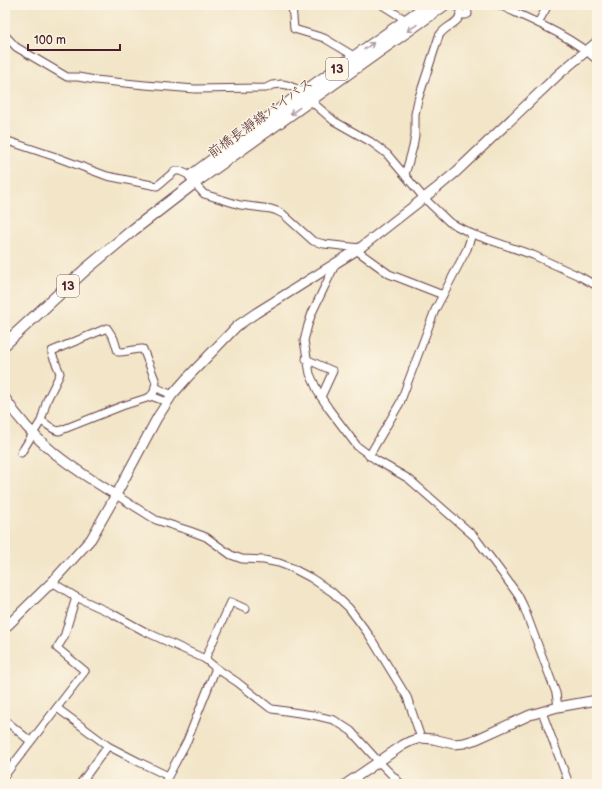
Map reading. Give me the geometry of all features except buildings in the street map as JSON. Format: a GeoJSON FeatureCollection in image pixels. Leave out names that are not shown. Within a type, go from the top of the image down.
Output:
{"type":"FeatureCollection","features":[{"type":"Feature","properties":{"kind":"main road","name":"前橋長瀞線バイパス"},"geometry":{"type":"LineString","coordinates":[[306,97],[354,56],[428,5]]}},
{"type":"Feature","properties":{"kind":"main road","name":"前橋長瀞線バイパス"},"geometry":{"type":"LineString","coordinates":[[5,344],[89,266],[193,180],[306,97],[444,5]]}},
{"type":"Feature","properties":{"kind":"street"},"geometry":{"type":"LineString","coordinates":[[292,5],[294,29],[324,38],[354,56]]}},
{"type":"Feature","properties":{"kind":"street"},"geometry":{"type":"LineString","coordinates":[[382,5],[406,20]]}},
{"type":"Feature","properties":{"kind":"street"},"geometry":{"type":"LineString","coordinates":[[405,175],[413,147],[420,92],[441,33],[443,30],[456,22],[460,15],[460,5]]}},
{"type":"Feature","properties":{"kind":"street"},"geometry":{"type":"LineString","coordinates":[[460,15],[468,14],[468,5]]}},
{"type":"Feature","properties":{"kind":"street"},"geometry":{"type":"LineString","coordinates":[[499,5],[560,34],[586,50],[597,60]]}},
{"type":"Feature","properties":{"kind":"street"},"geometry":{"type":"LineString","coordinates":[[538,23],[548,5]]}},
{"type":"Feature","properties":{"kind":"street"},"geometry":{"type":"LineString","coordinates":[[5,35],[16,47],[67,77],[195,89],[266,88],[272,85],[282,84],[297,89],[334,121],[371,142],[387,154],[424,198],[449,222],[472,234],[533,255],[597,286]]}},
{"type":"Feature","properties":{"kind":"street"},"geometry":{"type":"LineString","coordinates":[[5,628],[52,582],[91,539],[157,418],[170,399],[187,378],[237,326],[358,249],[424,198],[456,172],[559,74],[597,42]]}},
{"type":"Feature","properties":{"kind":"street"},"geometry":{"type":"LineString","coordinates":[[5,140],[107,176],[157,186],[175,171],[180,171],[193,180],[204,194],[240,205],[277,211],[283,214],[313,241],[358,249],[389,274],[443,295]]}},
{"type":"Feature","properties":{"kind":"street"},"geometry":{"type":"LineString","coordinates":[[369,456],[400,403],[435,310],[467,249],[472,234]]}},
{"type":"Feature","properties":{"kind":"street"},"geometry":{"type":"LineString","coordinates":[[336,263],[312,313],[304,341],[306,359],[310,374],[321,397],[357,446],[369,456],[409,479],[474,536],[518,595],[523,605],[556,694],[558,707]]}},
{"type":"Feature","properties":{"kind":"street"},"geometry":{"type":"LineString","coordinates":[[21,453],[41,421],[47,400],[60,373],[52,351],[107,328],[114,339],[118,352],[139,349],[143,350],[156,382],[154,392],[150,398],[122,406],[59,431],[54,430],[41,421]]}},
{"type":"Feature","properties":{"kind":"street"},"geometry":{"type":"LineString","coordinates":[[306,359],[333,371],[321,397]]}},
{"type":"Feature","properties":{"kind":"street"},"geometry":{"type":"LineString","coordinates":[[155,387],[170,399]]}},
{"type":"Feature","properties":{"kind":"street"},"geometry":{"type":"LineString","coordinates":[[151,396],[170,399]]}},
{"type":"Feature","properties":{"kind":"street"},"geometry":{"type":"LineString","coordinates":[[5,398],[19,418],[33,434],[60,458],[156,520],[190,530],[206,537],[231,555],[242,559],[264,560],[279,563],[292,568],[311,578],[332,592],[349,608],[365,630],[407,697],[421,738]]}},
{"type":"Feature","properties":{"kind":"street"},"geometry":{"type":"LineString","coordinates":[[52,582],[76,597],[205,659],[272,709],[313,715],[334,720],[351,731],[379,762],[402,784]]}},
{"type":"Feature","properties":{"kind":"street"},"geometry":{"type":"LineString","coordinates":[[5,775],[84,671],[57,648],[64,637],[76,597]]}},
{"type":"Feature","properties":{"kind":"street"},"geometry":{"type":"LineString","coordinates":[[205,659],[231,602],[246,609]]}},
{"type":"Feature","properties":{"kind":"street"},"geometry":{"type":"LineString","coordinates":[[164,784],[186,741],[216,668]]}},
{"type":"Feature","properties":{"kind":"street"},"geometry":{"type":"LineString","coordinates":[[346,784],[411,741],[421,738],[454,744],[464,743],[477,739],[530,715],[558,707],[597,700]]}},
{"type":"Feature","properties":{"kind":"street"},"geometry":{"type":"LineString","coordinates":[[57,708],[108,746],[168,776]]}},
{"type":"Feature","properties":{"kind":"street"},"geometry":{"type":"LineString","coordinates":[[542,712],[568,781],[559,784]]}},
{"type":"Feature","properties":{"kind":"street"},"geometry":{"type":"LineString","coordinates":[[5,720],[30,741]]}},
{"type":"Feature","properties":{"kind":"street"},"geometry":{"type":"LineString","coordinates":[[80,784],[108,746]]}}]}
